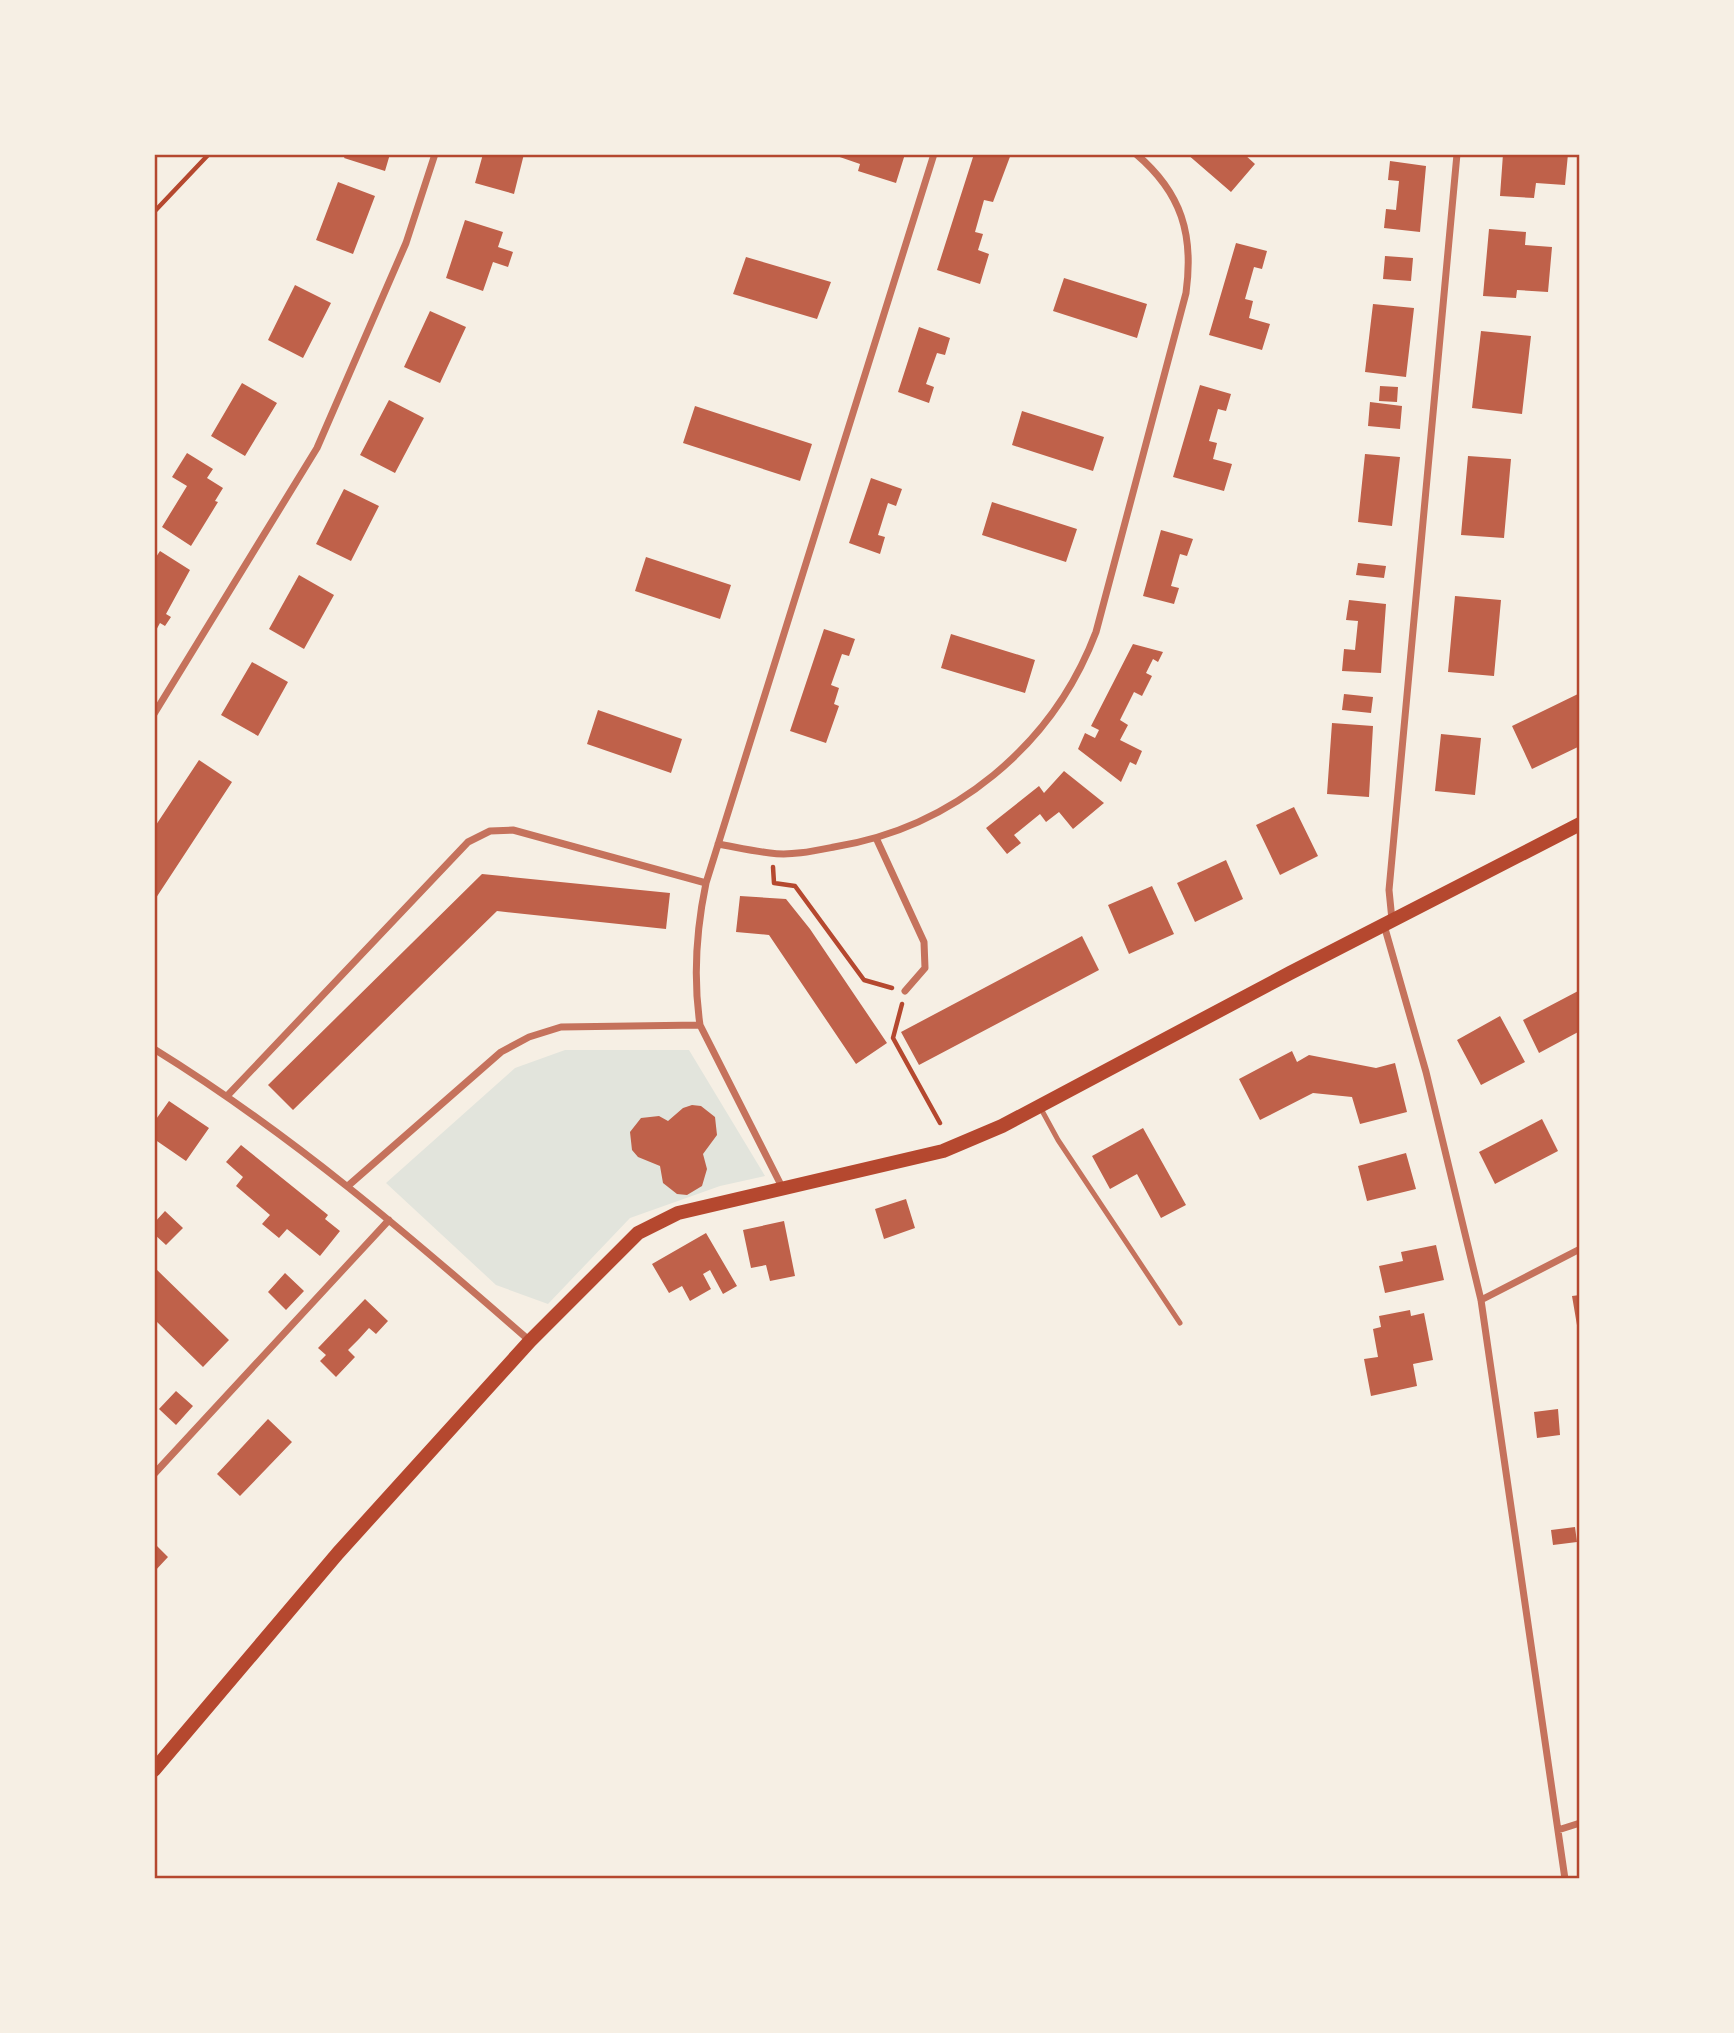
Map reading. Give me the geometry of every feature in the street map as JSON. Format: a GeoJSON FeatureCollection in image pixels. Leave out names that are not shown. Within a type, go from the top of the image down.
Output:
{"type":"FeatureCollection","features":[{"type":"Feature","properties":{"kind":"main road"},"geometry":{"type":"LineString","coordinates":[[154,1770],[338,1553],[530,1341],[628,1242],[648,1227],[678,1213],[943,1151],[1040,1107],[1580,824]]}},
{"type":"Feature","properties":{"kind":"street"},"geometry":{"type":"LineString","coordinates":[[154,714],[317,447],[407,243],[435,154]]}},
{"type":"Feature","properties":{"kind":"street"},"geometry":{"type":"LineString","coordinates":[[783,1190],[700,1025],[696,996],[697,925],[706,883],[934,154]]}},
{"type":"Feature","properties":{"kind":"street"},"geometry":{"type":"LineString","coordinates":[[718,844],[772,854],[877,840],[922,822],[960,802],[1004,768],[1038,733],[1086,657],[1186,293],[1190,263],[1187,230],[1172,193],[1152,167],[1136,154]]}},
{"type":"Feature","properties":{"kind":"street"},"geometry":{"type":"LineString","coordinates":[[1457,154],[1389,890],[1383,925],[1426,1072],[1481,1300],[1564,1879]]}},
{"type":"Feature","properties":{"kind":"street"},"geometry":{"type":"LineString","coordinates":[[154,695],[162,702]]}},
{"type":"Feature","properties":{"kind":"street"},"geometry":{"type":"LineString","coordinates":[[228,1095],[468,842],[490,831],[513,830],[706,883]]}},
{"type":"Feature","properties":{"kind":"street"},"geometry":{"type":"LineString","coordinates":[[877,840],[924,942],[925,968],[905,991]]}},
{"type":"Feature","properties":{"kind":"street"},"geometry":{"type":"LineString","coordinates":[[349,1185],[501,1052],[529,1037],[561,1027],[700,1025]]}},
{"type":"Feature","properties":{"kind":"street"},"geometry":{"type":"LineString","coordinates":[[154,1049],[228,1095],[349,1185],[530,1341]]}},
{"type":"Feature","properties":{"kind":"street"},"geometry":{"type":"LineString","coordinates":[[154,1474],[389,1220]]}},
{"type":"Feature","properties":{"kind":"street"},"geometry":{"type":"LineString","coordinates":[[1481,1300],[1580,1249]]}},
{"type":"Feature","properties":{"kind":"street"},"geometry":{"type":"LineString","coordinates":[[1558,1830],[1580,1824]]}},
{"type":"Feature","properties":{"kind":"lane"},"geometry":{"type":"LineString","coordinates":[[1040,1107],[1058,1140],[1180,1323]]}},
{"type":"Feature","properties":{"kind":"path"},"geometry":{"type":"LineString","coordinates":[[154,212],[209,154]]}},
{"type":"Feature","properties":{"kind":"path"},"geometry":{"type":"LineString","coordinates":[[772,854],[774,883],[795,886],[864,980],[905,991],[893,1038],[940,1123]]}},
{"type":"Feature","properties":{"kind":"shaded area"},"geometry":{"type":"Polygon","coordinates":[[[565,1050],[689,1050],[765,1176],[720,1186],[630,1218],[548,1304],[496,1285],[386,1183],[515,1068],[565,1050]]]}},
{"type":"Feature","properties":{"kind":"building"},"geometry":{"type":"Polygon","coordinates":[[[346,154],[390,154],[385,171],[344,158],[346,154]]]}},
{"type":"Feature","properties":{"kind":"building"},"geometry":{"type":"Polygon","coordinates":[[[483,154],[524,154],[514,194],[475,183],[483,154]]]}},
{"type":"Feature","properties":{"kind":"building"},"geometry":{"type":"Polygon","coordinates":[[[831,154],[905,154],[896,183],[858,171],[860,164],[831,154]]]}},
{"type":"Feature","properties":{"kind":"building"},"geometry":{"type":"Polygon","coordinates":[[[974,154],[1011,154],[993,202],[984,200],[975,232],[983,234],[978,250],[989,254],[980,284],[937,270],[974,154]]]}},
{"type":"Feature","properties":{"kind":"building"},"geometry":{"type":"Polygon","coordinates":[[[1187,154],[1244,154],[1255,164],[1231,192],[1187,154]]]}},
{"type":"Feature","properties":{"kind":"building"},"geometry":{"type":"Polygon","coordinates":[[[1503,154],[1568,154],[1565,185],[1536,183],[1534,198],[1500,196],[1503,154]]]}},
{"type":"Feature","properties":{"kind":"building"},"geometry":{"type":"Polygon","coordinates":[[[1390,161],[1426,166],[1420,232],[1384,228],[1386,209],[1396,210],[1399,181],[1388,180],[1390,161]]]}},
{"type":"Feature","properties":{"kind":"building"},"geometry":{"type":"Polygon","coordinates":[[[338,182],[375,196],[353,254],[316,240],[338,182]]]}},
{"type":"Feature","properties":{"kind":"building"},"geometry":{"type":"Polygon","coordinates":[[[465,220],[503,232],[498,247],[513,252],[508,267],[493,262],[483,291],[446,278],[465,220]]]}},
{"type":"Feature","properties":{"kind":"building"},"geometry":{"type":"Polygon","coordinates":[[[1489,229],[1526,232],[1525,245],[1552,247],[1548,292],[1517,290],[1516,298],[1483,296],[1489,229]]]}},
{"type":"Feature","properties":{"kind":"building"},"geometry":{"type":"Polygon","coordinates":[[[1236,243],[1267,251],[1262,269],[1254,267],[1245,299],[1253,301],[1249,318],[1270,324],[1262,350],[1209,335],[1236,243]]]}},
{"type":"Feature","properties":{"kind":"building"},"geometry":{"type":"Polygon","coordinates":[[[1385,256],[1413,258],[1411,281],[1383,279],[1385,256]]]}},
{"type":"Feature","properties":{"kind":"building"},"geometry":{"type":"Polygon","coordinates":[[[746,257],[831,282],[817,319],[733,294],[746,257]]]}},
{"type":"Feature","properties":{"kind":"building"},"geometry":{"type":"Polygon","coordinates":[[[1064,278],[1147,304],[1137,338],[1053,311],[1064,278]]]}},
{"type":"Feature","properties":{"kind":"building"},"geometry":{"type":"Polygon","coordinates":[[[295,285],[331,303],[303,358],[268,340],[295,285]]]}},
{"type":"Feature","properties":{"kind":"building"},"geometry":{"type":"Polygon","coordinates":[[[1373,304],[1414,308],[1406,377],[1365,372],[1373,304]]]}},
{"type":"Feature","properties":{"kind":"building"},"geometry":{"type":"Polygon","coordinates":[[[430,311],[466,327],[440,383],[404,367],[430,311]]]}},
{"type":"Feature","properties":{"kind":"building"},"geometry":{"type":"Polygon","coordinates":[[[919,327],[950,338],[945,355],[937,353],[926,384],[934,387],[929,403],[898,392],[919,327]]]}},
{"type":"Feature","properties":{"kind":"building"},"geometry":{"type":"Polygon","coordinates":[[[1481,331],[1531,336],[1522,414],[1472,408],[1481,331]]]}},
{"type":"Feature","properties":{"kind":"building"},"geometry":{"type":"Polygon","coordinates":[[[242,383],[277,403],[245,456],[211,436],[242,383]]]}},
{"type":"Feature","properties":{"kind":"building"},"geometry":{"type":"Polygon","coordinates":[[[1200,385],[1231,394],[1226,411],[1218,409],[1209,441],[1217,443],[1213,459],[1232,464],[1224,491],[1173,477],[1200,385]]]}},
{"type":"Feature","properties":{"kind":"building"},"geometry":{"type":"Polygon","coordinates":[[[1380,386],[1398,387],[1397,402],[1379,401],[1380,386]]]}},
{"type":"Feature","properties":{"kind":"building"},"geometry":{"type":"Polygon","coordinates":[[[389,400],[424,418],[395,473],[360,455],[389,400]]]}},
{"type":"Feature","properties":{"kind":"building"},"geometry":{"type":"Polygon","coordinates":[[[1370,402],[1402,406],[1400,429],[1368,426],[1370,402]]]}},
{"type":"Feature","properties":{"kind":"building"},"geometry":{"type":"Polygon","coordinates":[[[695,406],[812,444],[800,481],[683,443],[695,406]]]}},
{"type":"Feature","properties":{"kind":"building"},"geometry":{"type":"Polygon","coordinates":[[[1022,411],[1104,437],[1093,471],[1012,445],[1022,411]]]}},
{"type":"Feature","properties":{"kind":"building"},"geometry":{"type":"Polygon","coordinates":[[[187,453],[213,469],[207,478],[223,488],[215,501],[218,502],[191,546],[162,527],[187,486],[172,477],[187,453]]]}},
{"type":"Feature","properties":{"kind":"building"},"geometry":{"type":"Polygon","coordinates":[[[1365,454],[1400,457],[1392,526],[1358,522],[1365,454]]]}},
{"type":"Feature","properties":{"kind":"building"},"geometry":{"type":"Polygon","coordinates":[[[1468,456],[1511,459],[1504,538],[1461,535],[1468,456]]]}},
{"type":"Feature","properties":{"kind":"building"},"geometry":{"type":"Polygon","coordinates":[[[871,478],[902,489],[896,506],[888,503],[878,535],[885,537],[880,554],[849,543],[871,478]]]}},
{"type":"Feature","properties":{"kind":"building"},"geometry":{"type":"Polygon","coordinates":[[[344,489],[379,506],[351,561],[316,544],[344,489]]]}},
{"type":"Feature","properties":{"kind":"building"},"geometry":{"type":"Polygon","coordinates":[[[992,502],[1077,529],[1066,562],[982,535],[992,502]]]}},
{"type":"Feature","properties":{"kind":"building"},"geometry":{"type":"Polygon","coordinates":[[[1161,530],[1193,539],[1187,556],[1180,554],[1171,586],[1179,588],[1174,604],[1143,596],[1161,530]]]}},
{"type":"Feature","properties":{"kind":"building"},"geometry":{"type":"Polygon","coordinates":[[[160,551],[190,570],[166,614],[171,617],[165,626],[160,623],[154,634],[154,560],[160,551]]]}},
{"type":"Feature","properties":{"kind":"building"},"geometry":{"type":"Polygon","coordinates":[[[646,557],[731,585],[720,619],[635,591],[646,557]]]}},
{"type":"Feature","properties":{"kind":"building"},"geometry":{"type":"Polygon","coordinates":[[[1358,563],[1386,566],[1384,578],[1356,575],[1358,563]]]}},
{"type":"Feature","properties":{"kind":"building"},"geometry":{"type":"Polygon","coordinates":[[[299,575],[334,595],[304,649],[269,629],[299,575]]]}},
{"type":"Feature","properties":{"kind":"building"},"geometry":{"type":"Polygon","coordinates":[[[1455,596],[1501,600],[1494,676],[1448,672],[1455,596]]]}},
{"type":"Feature","properties":{"kind":"building"},"geometry":{"type":"Polygon","coordinates":[[[1349,600],[1386,604],[1381,673],[1342,671],[1344,649],[1355,650],[1358,621],[1346,620],[1349,600]]]}},
{"type":"Feature","properties":{"kind":"building"},"geometry":{"type":"Polygon","coordinates":[[[824,629],[855,639],[849,656],[842,654],[831,685],[839,688],[834,704],[839,706],[826,743],[790,731],[824,629]]]}},
{"type":"Feature","properties":{"kind":"building"},"geometry":{"type":"Polygon","coordinates":[[[951,634],[1035,660],[1025,693],[941,668],[951,634]]]}},
{"type":"Feature","properties":{"kind":"building"},"geometry":{"type":"Polygon","coordinates":[[[1133,644],[1163,652],[1158,662],[1153,659],[1146,673],[1152,676],[1142,696],[1134,692],[1120,720],[1128,725],[1120,740],[1142,751],[1136,765],[1130,762],[1121,782],[1078,749],[1085,733],[1095,738],[1099,730],[1091,726],[1133,644]]]}},
{"type":"Feature","properties":{"kind":"building"},"geometry":{"type":"Polygon","coordinates":[[[252,662],[288,682],[258,736],[221,715],[252,662]]]}},
{"type":"Feature","properties":{"kind":"building"},"geometry":{"type":"Polygon","coordinates":[[[1580,693],[1580,746],[1532,769],[1512,726],[1580,693]]]}},
{"type":"Feature","properties":{"kind":"building"},"geometry":{"type":"Polygon","coordinates":[[[1344,694],[1373,697],[1371,713],[1342,710],[1344,694]]]}},
{"type":"Feature","properties":{"kind":"building"},"geometry":{"type":"Polygon","coordinates":[[[598,710],[682,739],[671,773],[587,744],[598,710]]]}},
{"type":"Feature","properties":{"kind":"building"},"geometry":{"type":"Polygon","coordinates":[[[1332,723],[1373,726],[1369,797],[1327,794],[1332,723]]]}},
{"type":"Feature","properties":{"kind":"building"},"geometry":{"type":"Polygon","coordinates":[[[1441,734],[1481,738],[1475,795],[1435,791],[1441,734]]]}},
{"type":"Feature","properties":{"kind":"building"},"geometry":{"type":"Polygon","coordinates":[[[199,760],[232,782],[154,901],[154,828],[199,760]]]}},
{"type":"Feature","properties":{"kind":"building"},"geometry":{"type":"Polygon","coordinates":[[[1064,771],[1104,803],[1073,829],[1059,812],[1046,822],[1040,814],[1014,835],[1021,843],[1007,854],[986,828],[1039,786],[1044,793],[1064,771]]]}},
{"type":"Feature","properties":{"kind":"building"},"geometry":{"type":"Polygon","coordinates":[[[1294,807],[1318,856],[1280,875],[1256,825],[1294,807]]]}},
{"type":"Feature","properties":{"kind":"building"},"geometry":{"type":"Polygon","coordinates":[[[1226,860],[1243,899],[1195,922],[1177,883],[1226,860]]]}},
{"type":"Feature","properties":{"kind":"building"},"geometry":{"type":"Polygon","coordinates":[[[482,874],[670,893],[666,929],[497,911],[293,1110],[268,1085],[482,874]]]}},
{"type":"Feature","properties":{"kind":"building"},"geometry":{"type":"Polygon","coordinates":[[[1152,886],[1174,934],[1129,954],[1108,905],[1152,886]]]}},
{"type":"Feature","properties":{"kind":"building"},"geometry":{"type":"Polygon","coordinates":[[[740,896],[786,899],[810,929],[887,1043],[856,1064],[769,935],[736,932],[740,896]]]}},
{"type":"Feature","properties":{"kind":"building"},"geometry":{"type":"Polygon","coordinates":[[[1082,936],[1099,970],[919,1065],[901,1032],[1082,936]]]}},
{"type":"Feature","properties":{"kind":"building"},"geometry":{"type":"Polygon","coordinates":[[[1580,990],[1580,1031],[1539,1053],[1523,1020],[1580,990]]]}},
{"type":"Feature","properties":{"kind":"building"},"geometry":{"type":"Polygon","coordinates":[[[1500,1016],[1525,1062],[1481,1085],[1457,1040],[1500,1016]]]}},
{"type":"Feature","properties":{"kind":"building"},"geometry":{"type":"Polygon","coordinates":[[[1292,1051],[1297,1062],[1309,1055],[1376,1068],[1395,1063],[1407,1112],[1360,1124],[1352,1097],[1313,1093],[1260,1120],[1239,1079],[1292,1051]]]}},
{"type":"Feature","properties":{"kind":"building"},"geometry":{"type":"Polygon","coordinates":[[[169,1101],[209,1128],[186,1161],[154,1139],[154,1122],[169,1101]]]}},
{"type":"Feature","properties":{"kind":"building"},"geometry":{"type":"Polygon","coordinates":[[[701,1106],[715,1117],[717,1135],[703,1154],[707,1169],[702,1186],[687,1195],[677,1194],[663,1183],[660,1166],[638,1157],[632,1150],[630,1132],[641,1118],[659,1116],[668,1121],[683,1108],[701,1106]]]}},
{"type":"Feature","properties":{"kind":"building"},"geometry":{"type":"Polygon","coordinates":[[[1542,1119],[1558,1151],[1495,1184],[1479,1152],[1542,1119]]]}},
{"type":"Feature","properties":{"kind":"building"},"geometry":{"type":"Polygon","coordinates":[[[1143,1128],[1186,1205],[1161,1218],[1137,1174],[1110,1189],[1092,1156],[1143,1128]]]}},
{"type":"Feature","properties":{"kind":"building"},"geometry":{"type":"Polygon","coordinates":[[[241,1145],[328,1215],[325,1219],[340,1231],[320,1256],[287,1229],[279,1238],[262,1224],[270,1215],[236,1186],[243,1177],[226,1162],[241,1145]]]}},
{"type":"Feature","properties":{"kind":"building"},"geometry":{"type":"Polygon","coordinates":[[[1406,1153],[1416,1189],[1367,1201],[1358,1166],[1406,1153]]]}},
{"type":"Feature","properties":{"kind":"building"},"geometry":{"type":"Polygon","coordinates":[[[906,1199],[915,1228],[884,1239],[875,1209],[906,1199]]]}},
{"type":"Feature","properties":{"kind":"building"},"geometry":{"type":"Polygon","coordinates":[[[165,1211],[183,1228],[166,1245],[154,1234],[154,1223],[165,1211]]]}},
{"type":"Feature","properties":{"kind":"building"},"geometry":{"type":"Polygon","coordinates":[[[784,1221],[795,1276],[770,1281],[766,1265],[751,1268],[743,1230],[784,1221]]]}},
{"type":"Feature","properties":{"kind":"building"},"geometry":{"type":"Polygon","coordinates":[[[706,1233],[737,1286],[723,1294],[710,1270],[703,1274],[711,1289],[690,1301],[682,1286],[669,1293],[652,1264],[706,1233]]]}},
{"type":"Feature","properties":{"kind":"building"},"geometry":{"type":"Polygon","coordinates":[[[1436,1245],[1444,1280],[1385,1293],[1379,1266],[1403,1261],[1401,1252],[1436,1245]]]}},
{"type":"Feature","properties":{"kind":"building"},"geometry":{"type":"Polygon","coordinates":[[[154,1267],[229,1340],[203,1367],[154,1319],[154,1267]]]}},
{"type":"Feature","properties":{"kind":"building"},"geometry":{"type":"Polygon","coordinates":[[[285,1273],[304,1291],[286,1310],[268,1292],[285,1273]]]}},
{"type":"Feature","properties":{"kind":"building"},"geometry":{"type":"Polygon","coordinates":[[[1580,1295],[1580,1337],[1579,1337],[1572,1296],[1580,1295]]]}},
{"type":"Feature","properties":{"kind":"building"},"geometry":{"type":"Polygon","coordinates":[[[365,1299],[388,1321],[376,1334],[369,1328],[348,1350],[355,1357],[336,1377],[320,1361],[326,1355],[318,1348],[365,1299]]]}},
{"type":"Feature","properties":{"kind":"building"},"geometry":{"type":"Polygon","coordinates":[[[1410,1310],[1411,1316],[1424,1313],[1433,1360],[1413,1364],[1417,1386],[1371,1396],[1364,1359],[1378,1357],[1373,1329],[1381,1327],[1379,1316],[1410,1310]]]}},
{"type":"Feature","properties":{"kind":"building"},"geometry":{"type":"Polygon","coordinates":[[[176,1391],[193,1406],[176,1425],[159,1409],[176,1391]]]}},
{"type":"Feature","properties":{"kind":"building"},"geometry":{"type":"Polygon","coordinates":[[[1558,1409],[1560,1435],[1537,1438],[1534,1412],[1558,1409]]]}},
{"type":"Feature","properties":{"kind":"building"},"geometry":{"type":"Polygon","coordinates":[[[268,1419],[292,1442],[240,1496],[217,1474],[268,1419]]]}},
{"type":"Feature","properties":{"kind":"building"},"geometry":{"type":"Polygon","coordinates":[[[1575,1527],[1577,1542],[1553,1545],[1551,1530],[1575,1527]]]}},
{"type":"Feature","properties":{"kind":"building"},"geometry":{"type":"Polygon","coordinates":[[[154,1543],[168,1557],[154,1572],[154,1543]]]}}]}
